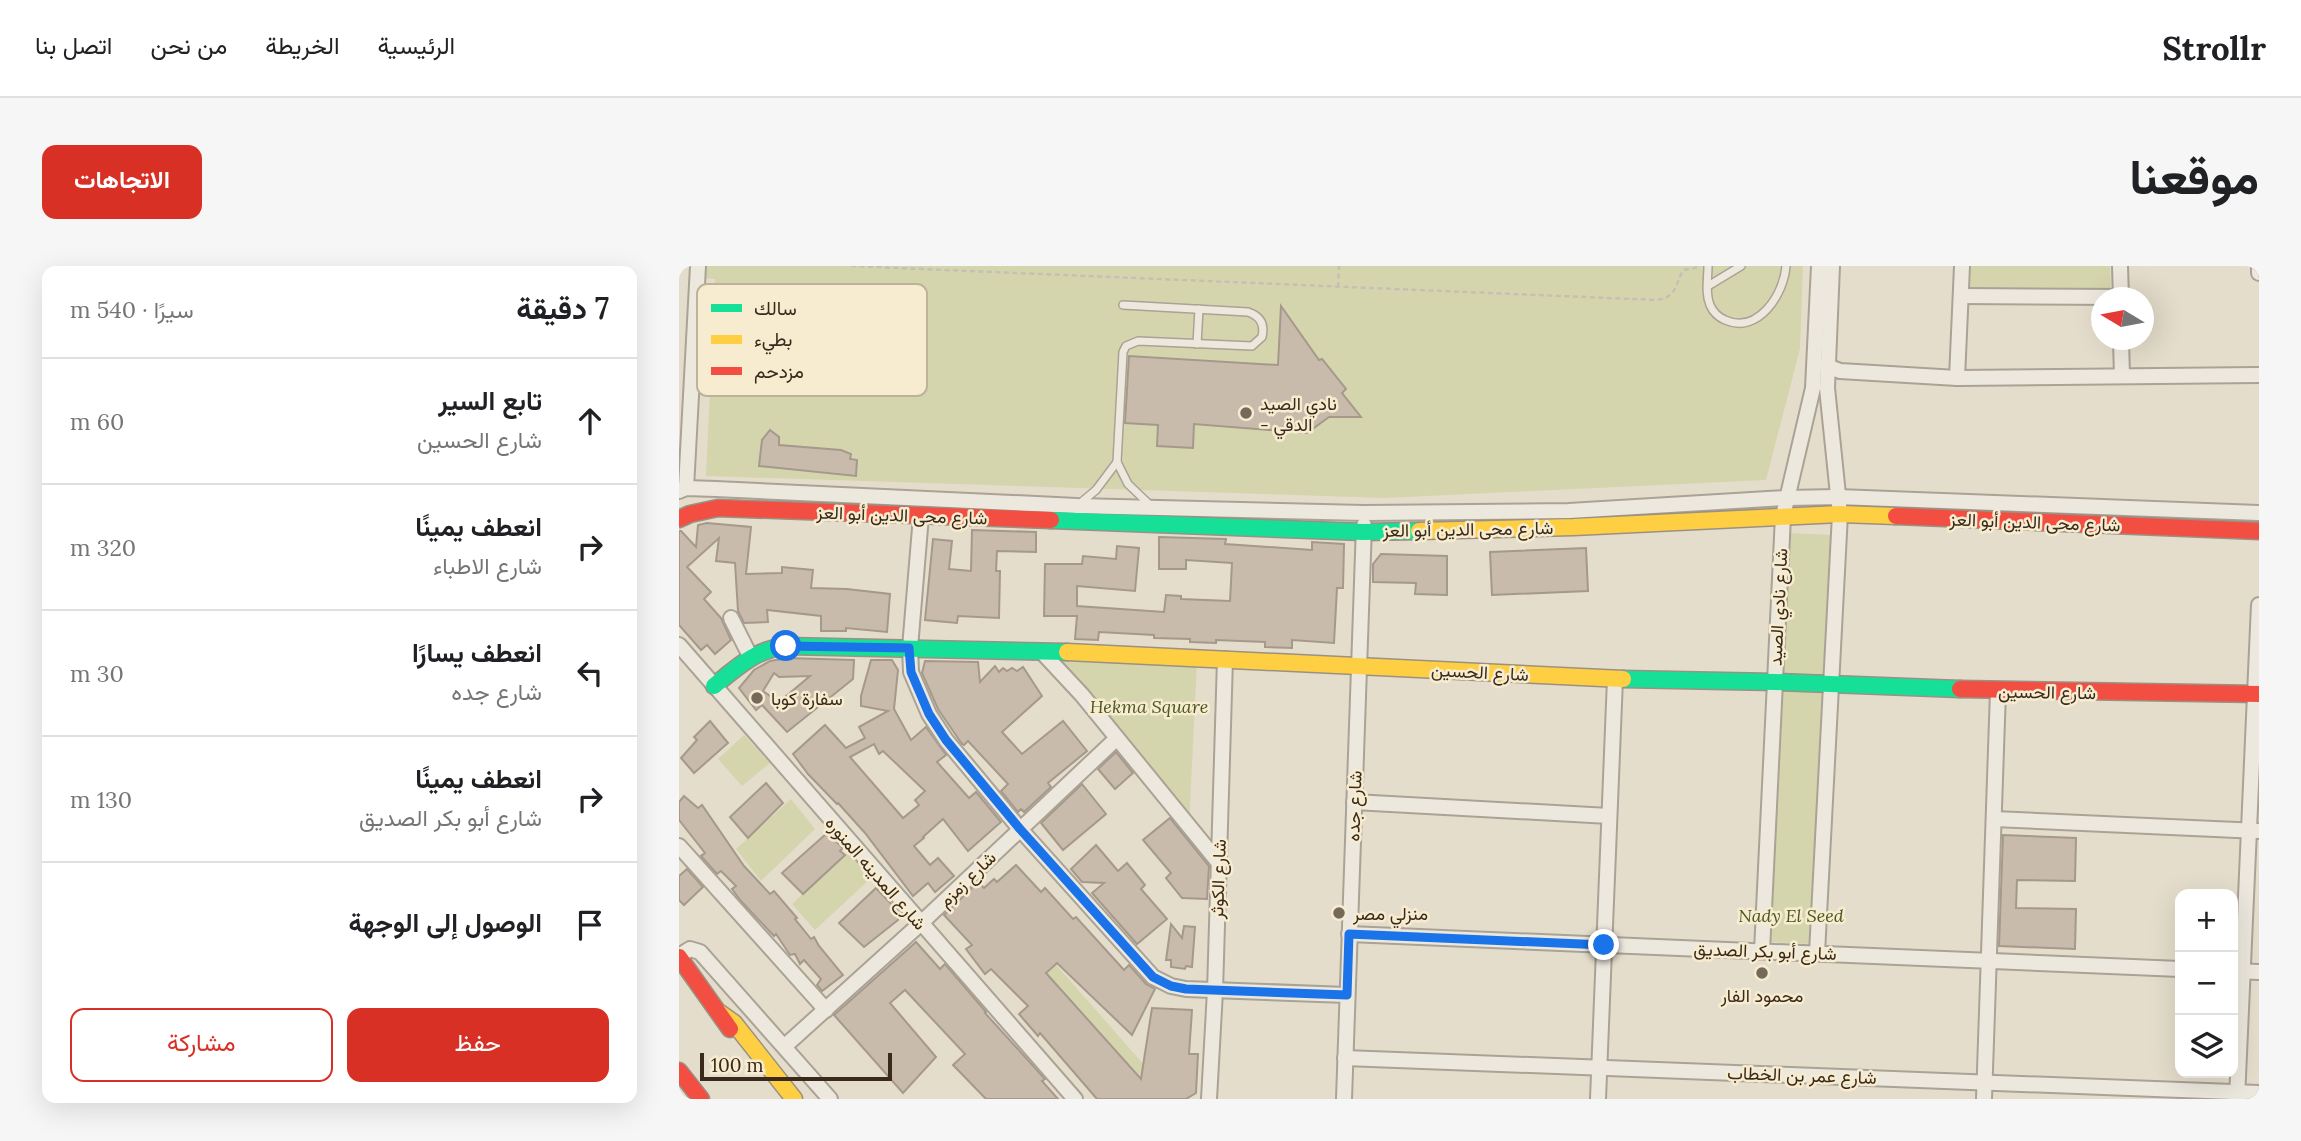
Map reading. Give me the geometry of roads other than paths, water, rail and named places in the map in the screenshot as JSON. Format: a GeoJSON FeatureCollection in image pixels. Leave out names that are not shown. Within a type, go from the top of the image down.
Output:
{"type":"FeatureCollection","features":[{"type":"Feature","properties":{"kind":"main road","name":"شارع محى الدين أبو العز"},"geometry":{"type":"LineString","coordinates":[[679,519],[718,508],[1363,532],[1574,527],[1840,514],[2259,531]]}},
{"type":"Feature","properties":{"kind":"main road","name":"شارع الحسين"},"geometry":{"type":"LineString","coordinates":[[714,686],[765,649],[779,646],[1041,651],[1615,679],[1998,691],[2257,693]]}},
{"type":"Feature","properties":{"kind":"main road"},"geometry":{"type":"LineString","coordinates":[[679,956],[782,1099]]}},
{"type":"Feature","properties":{"kind":"main road"},"geometry":{"type":"LineString","coordinates":[[720,1013],[734,1023],[794,1099]]}},
{"type":"Feature","properties":{"kind":"main road"},"geometry":{"type":"LineString","coordinates":[[679,1072],[701,1099]]}},
{"type":"Feature","properties":{"kind":"street","name":"شارع نادي الصيد"},"geometry":{"type":"LineString","coordinates":[[1762,951],[1783,516],[1813,388],[1819,266]]}},
{"type":"Feature","properties":{"kind":"street"},"geometry":{"type":"LineString","coordinates":[[1817,954],[1840,514],[1827,388],[1832,266]]}},
{"type":"Feature","properties":{"kind":"street"},"geometry":{"type":"LineString","coordinates":[[1958,378],[1962,266]]}},
{"type":"Feature","properties":{"kind":"street"},"geometry":{"type":"LineString","coordinates":[[2120,266],[2121,287]]}},
{"type":"Feature","properties":{"kind":"street"},"geometry":{"type":"LineString","coordinates":[[2259,266],[2259,273]]}},
{"type":"Feature","properties":{"kind":"street"},"geometry":{"type":"LineString","coordinates":[[1961,296],[2091,297]]}},
{"type":"Feature","properties":{"kind":"street"},"geometry":{"type":"LineString","coordinates":[[682,490],[697,314]]}},
{"type":"Feature","properties":{"kind":"street"},"geometry":{"type":"LineString","coordinates":[[2121,350],[2122,376]]}},
{"type":"Feature","properties":{"kind":"street"},"geometry":{"type":"LineString","coordinates":[[1827,366],[1836,371],[1958,378],[2259,374]]}},
{"type":"Feature","properties":{"kind":"street","name":"شارع محى الدين أبو العز"},"geometry":{"type":"LineString","coordinates":[[682,490],[1077,506],[1364,513],[1569,511],[1838,497],[2259,513]]}},
{"type":"Feature","properties":{"kind":"street","name":"شارع جده"},"geometry":{"type":"LineString","coordinates":[[1344,1099],[1364,513]]}},
{"type":"Feature","properties":{"kind":"street"},"geometry":{"type":"LineString","coordinates":[[921,516],[909,648],[911,672],[929,714],[946,740],[1020,829],[1153,977],[1177,988],[1347,995]]}},
{"type":"Feature","properties":{"kind":"street"},"geometry":{"type":"LineString","coordinates":[[2238,1096],[2254,830],[2259,605]]}},
{"type":"Feature","properties":{"kind":"street"},"geometry":{"type":"LineString","coordinates":[[731,618],[751,658]]}},
{"type":"Feature","properties":{"kind":"street","name":"شارع المدينه المنوره"},"geometry":{"type":"LineString","coordinates":[[679,646],[1075,1099]]}},
{"type":"Feature","properties":{"kind":"street"},"geometry":{"type":"LineString","coordinates":[[1041,651],[1082,695],[1219,863]]}},
{"type":"Feature","properties":{"kind":"street","name":"شارع الكوثر"},"geometry":{"type":"LineString","coordinates":[[1209,1099],[1225,659]]}},
{"type":"Feature","properties":{"kind":"street"},"geometry":{"type":"LineString","coordinates":[[1598,1099],[1615,679]]}},
{"type":"Feature","properties":{"kind":"street"},"geometry":{"type":"LineString","coordinates":[[1984,1099],[1998,691]]}},
{"type":"Feature","properties":{"kind":"street","name":"شارع زمزم"},"geometry":{"type":"LineString","coordinates":[[785,1046],[921,924],[1116,739]]}},
{"type":"Feature","properties":{"kind":"street"},"geometry":{"type":"LineString","coordinates":[[1354,802],[1609,816]]}},
{"type":"Feature","properties":{"kind":"street"},"geometry":{"type":"LineString","coordinates":[[1994,819],[2254,830]]}},
{"type":"Feature","properties":{"kind":"street"},"geometry":{"type":"LineString","coordinates":[[679,846],[826,1010]]}},
{"type":"Feature","properties":{"kind":"street","name":"شارع أبو بكر الصديق"},"geometry":{"type":"LineString","coordinates":[[1349,934],[2175,969]]}},
{"type":"Feature","properties":{"kind":"street"},"geometry":{"type":"LineString","coordinates":[[679,956],[690,949],[700,952],[830,1099]]}},
{"type":"Feature","properties":{"kind":"street","name":"شارع عمر بن الخطاب"},"geometry":{"type":"LineString","coordinates":[[1345,1058],[1985,1082],[2238,1096],[2259,1093]]}},
{"type":"Feature","properties":{"kind":"lane"},"geometry":{"type":"LineString","coordinates":[[1708,266],[1707,286],[1711,309],[1720,318],[1743,324],[1764,314],[1774,300],[1787,266]]}},
{"type":"Feature","properties":{"kind":"lane"},"geometry":{"type":"LineString","coordinates":[[1707,286],[1741,266]]}},
{"type":"Feature","properties":{"kind":"lane"},"geometry":{"type":"LineString","coordinates":[[1123,305],[1254,314],[1263,324],[1258,342],[1252,346],[1138,341],[1126,346],[1122,358],[1117,462],[1128,484],[1145,502],[1155,508]]}},
{"type":"Feature","properties":{"kind":"lane"},"geometry":{"type":"LineString","coordinates":[[1197,344],[1199,309]]}},
{"type":"Feature","properties":{"kind":"lane"},"geometry":{"type":"LineString","coordinates":[[1077,506],[1095,490],[1117,462]]}},
{"type":"Feature","properties":{"kind":"place","name":"نادي الصيد - الدقي"},"geometry":{"type":"Point","coordinates":[1246,413]}},
{"type":"Feature","properties":{"kind":"place","name":"سفارة كوبا"},"geometry":{"type":"Point","coordinates":[757,698]}},
{"type":"Feature","properties":{"kind":"place","name":"منزلي مصر"},"geometry":{"type":"Point","coordinates":[1339,913]}},
{"type":"Feature","properties":{"kind":"place","name":"محمود الفار"},"geometry":{"type":"Point","coordinates":[1762,973]}},
{"type":"Feature","properties":{"kind":"park label","name":"Hekma Square"},"geometry":{"type":"Point","coordinates":[1149,706]}},
{"type":"Feature","properties":{"kind":"park label","name":"Nady El Seed"},"geometry":{"type":"Point","coordinates":[1791,915]}}]}
